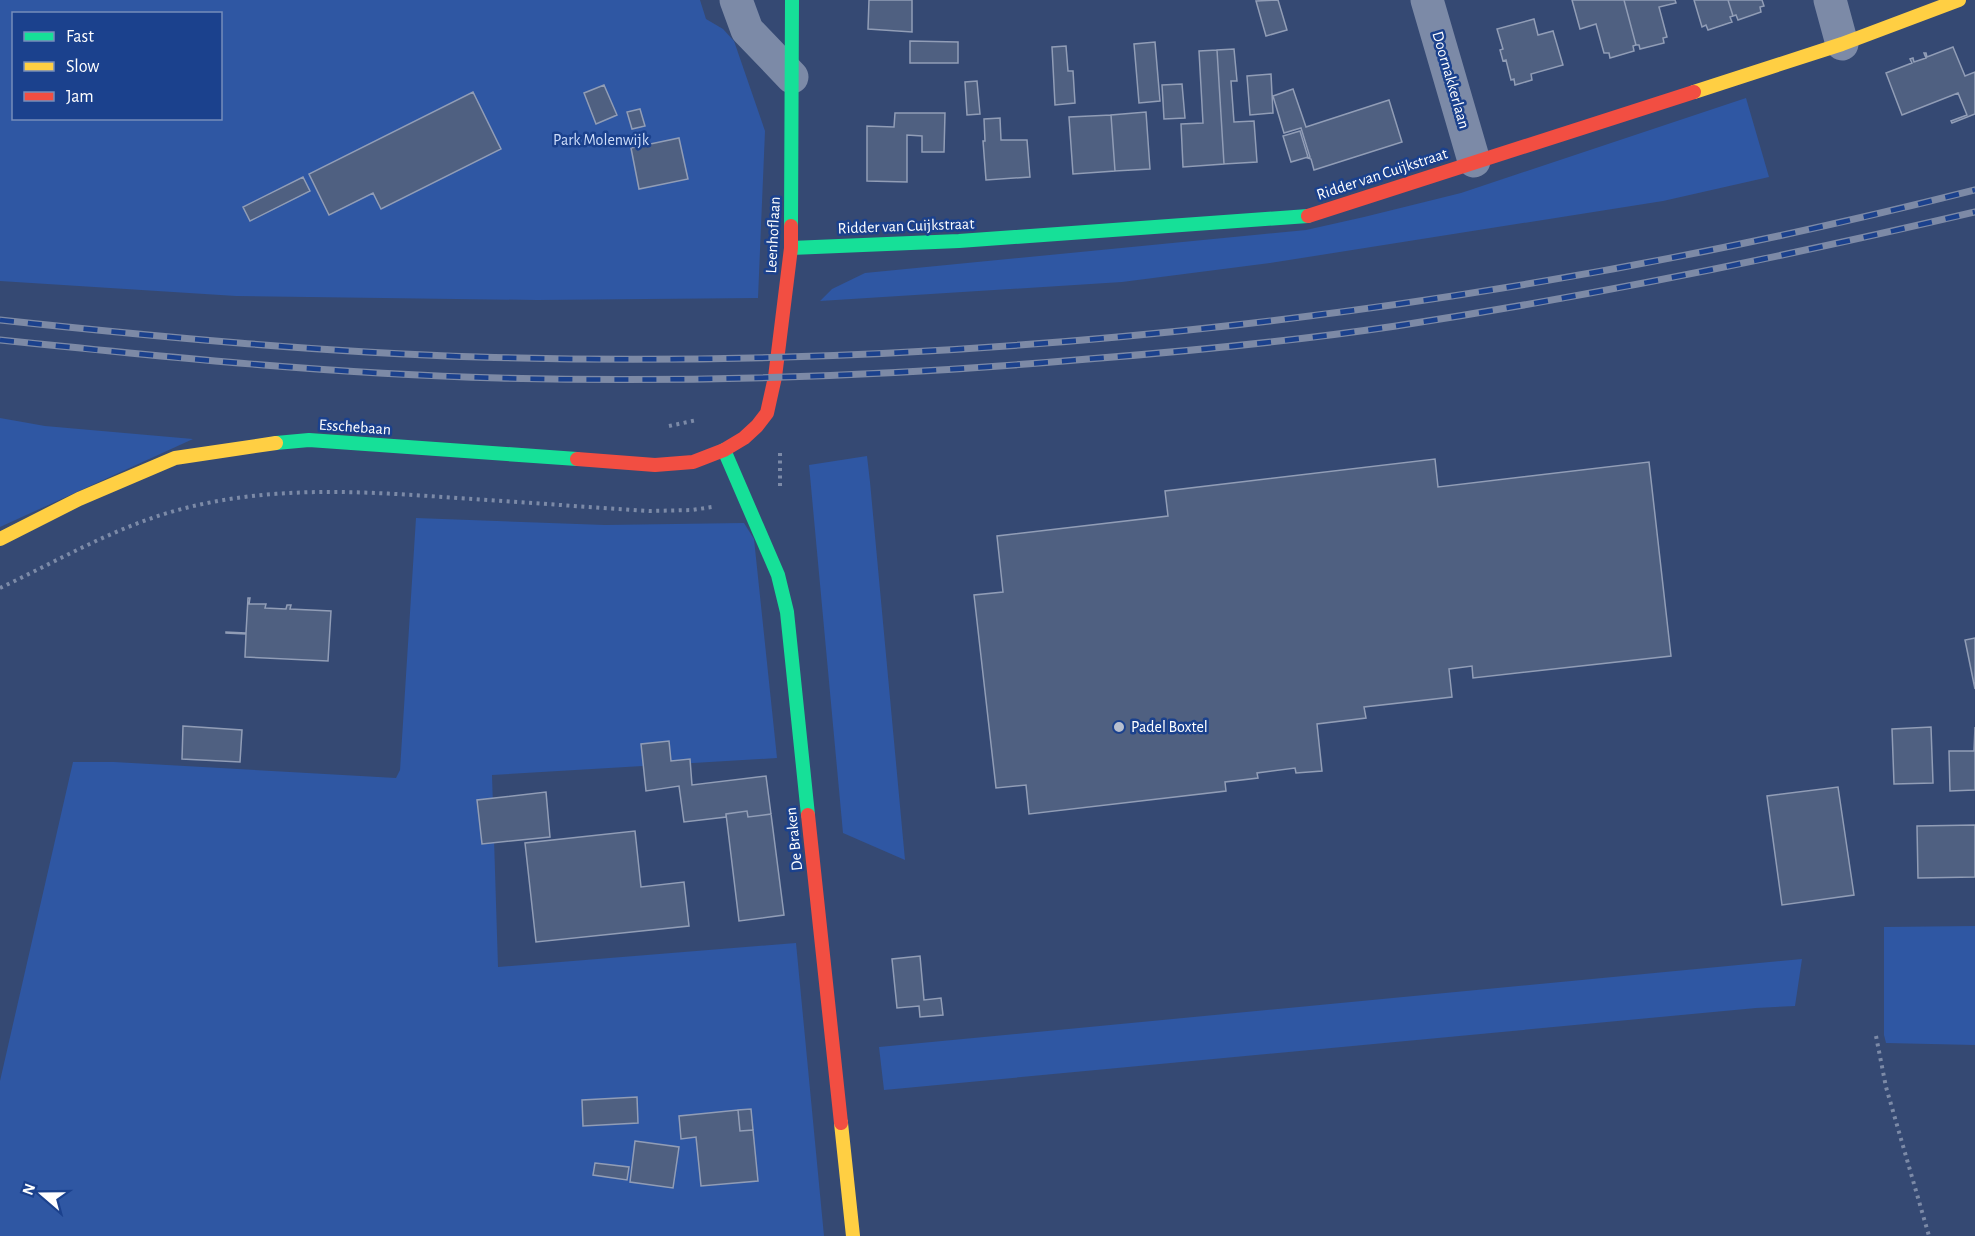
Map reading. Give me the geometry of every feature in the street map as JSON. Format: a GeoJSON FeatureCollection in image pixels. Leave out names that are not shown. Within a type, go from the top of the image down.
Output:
{"type":"FeatureCollection","features":[{"type":"Feature","properties":{"kind":"street"},"geometry":{"type":"LineString","coordinates":[[736,0],[747,30],[792,77]]}},
{"type":"Feature","properties":{"kind":"street","name":"Leenhoflaan"},"geometry":{"type":"LineString","coordinates":[[724,450],[744,438],[767,413],[775,377],[791,248],[792,0]]}},
{"type":"Feature","properties":{"kind":"street","name":"Doornakkerlaan"},"geometry":{"type":"LineString","coordinates":[[1427,0],[1474,161]]}},
{"type":"Feature","properties":{"kind":"street"},"geometry":{"type":"LineString","coordinates":[[1830,0],[1842,44]]}},
{"type":"Feature","properties":{"kind":"street","name":"Ridder van Cuijkstraat"},"geometry":{"type":"LineString","coordinates":[[791,248],[959,241],[1302,218],[1842,44],[1959,0]]}},
{"type":"Feature","properties":{"kind":"street","name":"Esschebaan"},"geometry":{"type":"LineString","coordinates":[[0,539],[79,499],[175,458],[248,446],[309,441],[655,465],[693,462],[724,450]]}},
{"type":"Feature","properties":{"kind":"street","name":"De Braken"},"geometry":{"type":"LineString","coordinates":[[724,450],[778,575],[787,612],[853,1236]]}},
{"type":"Feature","properties":{"kind":"path"},"geometry":{"type":"LineString","coordinates":[[0,588],[94,542],[161,515],[235,498],[284,492],[373,492],[649,511],[692,510],[723,505],[780,490]]}},
{"type":"Feature","properties":{"kind":"path"},"geometry":{"type":"LineString","coordinates":[[1876,1036],[1886,1087],[1929,1236]]}},
{"type":"Feature","properties":{"kind":"green space","name":"Park Molenwijk"},"geometry":{"type":"Polygon","coordinates":[[[0,0],[700,0],[706,19],[723,29],[734,41],[765,131],[758,298],[537,300],[236,296],[0,281],[0,0]]]}},
{"type":"Feature","properties":{"kind":"green space"},"geometry":{"type":"Polygon","coordinates":[[[1746,98],[1769,177],[1663,201],[1270,263],[1122,282],[820,301],[832,289],[865,273],[1306,230],[1461,193],[1746,98]]]}},
{"type":"Feature","properties":{"kind":"green space"},"geometry":{"type":"Polygon","coordinates":[[[0,418],[45,426],[193,439],[0,527],[0,418]]]}},
{"type":"Feature","properties":{"kind":"green space"},"geometry":{"type":"Polygon","coordinates":[[[867,456],[905,860],[843,833],[809,465],[867,456]]]}},
{"type":"Feature","properties":{"kind":"green space"},"geometry":{"type":"Polygon","coordinates":[[[416,518],[605,525],[744,523],[754,539],[777,758],[492,775],[498,967],[796,943],[824,1236],[0,1236],[0,1081],[73,762],[114,762],[396,778],[400,770],[416,518]]]}},
{"type":"Feature","properties":{"kind":"green space"},"geometry":{"type":"Polygon","coordinates":[[[1975,926],[1975,1045],[1886,1043],[1884,1035],[1884,927],[1975,926]]]}},
{"type":"Feature","properties":{"kind":"green space"},"geometry":{"type":"Polygon","coordinates":[[[1802,959],[1795,1006],[884,1090],[879,1047],[1802,959]]]}},
{"type":"Feature","properties":{"kind":"building"},"geometry":{"type":"Polygon","coordinates":[[[869,0],[912,0],[912,32],[868,29],[869,0]]]}},
{"type":"Feature","properties":{"kind":"building"},"geometry":{"type":"Polygon","coordinates":[[[1278,0],[1287,30],[1266,36],[1256,1],[1278,0]]]}},
{"type":"Feature","properties":{"kind":"building"},"geometry":{"type":"Polygon","coordinates":[[[1572,0],[1624,0],[1636,45],[1633,46],[1634,51],[1610,58],[1609,53],[1604,53],[1596,24],[1580,29],[1572,0]]]}},
{"type":"Feature","properties":{"kind":"building"},"geometry":{"type":"Polygon","coordinates":[[[1624,0],[1675,0],[1676,3],[1659,7],[1667,37],[1663,38],[1664,43],[1640,49],[1639,45],[1636,45],[1624,0]]]}},
{"type":"Feature","properties":{"kind":"building"},"geometry":{"type":"Polygon","coordinates":[[[1694,0],[1728,0],[1733,16],[1730,17],[1732,22],[1708,30],[1706,25],[1702,27],[1694,0]]]}},
{"type":"Feature","properties":{"kind":"building"},"geometry":{"type":"Polygon","coordinates":[[[1728,0],[1762,0],[1764,6],[1760,7],[1761,12],[1738,20],[1736,15],[1733,16],[1728,0]]]}},
{"type":"Feature","properties":{"kind":"building"},"geometry":{"type":"Polygon","coordinates":[[[1534,19],[1538,35],[1553,31],[1563,65],[1531,74],[1532,80],[1515,85],[1514,79],[1511,80],[1506,60],[1503,61],[1500,50],[1503,49],[1497,29],[1534,19]]]}},
{"type":"Feature","properties":{"kind":"building"},"geometry":{"type":"Polygon","coordinates":[[[910,41],[958,42],[958,63],[910,63],[910,41]]]}},
{"type":"Feature","properties":{"kind":"building"},"geometry":{"type":"Polygon","coordinates":[[[1155,42],[1160,101],[1139,103],[1134,44],[1155,42]]]}},
{"type":"Feature","properties":{"kind":"building"},"geometry":{"type":"Polygon","coordinates":[[[1066,46],[1068,71],[1073,71],[1075,103],[1055,105],[1052,47],[1066,46]]]}},
{"type":"Feature","properties":{"kind":"building"},"geometry":{"type":"Polygon","coordinates":[[[1953,47],[1965,76],[1975,72],[1975,114],[1952,123],[1951,121],[1967,115],[1958,93],[1902,115],[1886,73],[1912,63],[1910,59],[1913,58],[1914,62],[1926,58],[1924,53],[1927,57],[1953,47]]]}},
{"type":"Feature","properties":{"kind":"building"},"geometry":{"type":"Polygon","coordinates":[[[1234,49],[1237,81],[1231,81],[1234,122],[1254,121],[1257,162],[1224,164],[1217,50],[1234,49]]]}},
{"type":"Feature","properties":{"kind":"building"},"geometry":{"type":"Polygon","coordinates":[[[1217,50],[1224,164],[1183,167],[1181,124],[1203,123],[1199,51],[1217,50]]]}},
{"type":"Feature","properties":{"kind":"building"},"geometry":{"type":"Polygon","coordinates":[[[1271,74],[1273,113],[1250,115],[1247,76],[1271,74]]]}},
{"type":"Feature","properties":{"kind":"building"},"geometry":{"type":"Polygon","coordinates":[[[977,81],[980,114],[967,115],[965,82],[977,81]]]}},
{"type":"Feature","properties":{"kind":"building"},"geometry":{"type":"Polygon","coordinates":[[[1182,84],[1185,118],[1164,119],[1162,85],[1182,84]]]}},
{"type":"Feature","properties":{"kind":"building"},"geometry":{"type":"Polygon","coordinates":[[[604,85],[617,115],[596,124],[584,93],[604,85]]]}},
{"type":"Feature","properties":{"kind":"building"},"geometry":{"type":"Polygon","coordinates":[[[1293,89],[1306,127],[1389,100],[1402,142],[1314,170],[1311,159],[1308,158],[1310,157],[1301,128],[1284,133],[1273,96],[1293,89]]]}},
{"type":"Feature","properties":{"kind":"building"},"geometry":{"type":"Polygon","coordinates":[[[473,92],[501,149],[381,209],[373,193],[329,215],[309,174],[473,92]]]}},
{"type":"Feature","properties":{"kind":"building"},"geometry":{"type":"Polygon","coordinates":[[[640,109],[645,126],[632,129],[627,112],[640,109]]]}},
{"type":"Feature","properties":{"kind":"building"},"geometry":{"type":"Polygon","coordinates":[[[1146,112],[1150,169],[1115,171],[1111,115],[1146,112]]]}},
{"type":"Feature","properties":{"kind":"building"},"geometry":{"type":"Polygon","coordinates":[[[895,113],[945,113],[944,152],[922,152],[922,136],[907,135],[907,182],[867,181],[867,126],[894,127],[895,113]]]}},
{"type":"Feature","properties":{"kind":"building"},"geometry":{"type":"Polygon","coordinates":[[[1111,115],[1115,171],[1073,174],[1069,117],[1111,115]]]}},
{"type":"Feature","properties":{"kind":"building"},"geometry":{"type":"Polygon","coordinates":[[[1000,118],[1001,140],[1027,140],[1030,177],[986,180],[984,119],[1000,118]]]}},
{"type":"Feature","properties":{"kind":"building"},"geometry":{"type":"Polygon","coordinates":[[[1300,131],[1308,157],[1291,162],[1283,136],[1300,131]]]}},
{"type":"Feature","properties":{"kind":"building"},"geometry":{"type":"Polygon","coordinates":[[[679,138],[688,179],[639,189],[631,148],[679,138]]]}},
{"type":"Feature","properties":{"kind":"building"},"geometry":{"type":"Polygon","coordinates":[[[303,177],[310,191],[250,221],[243,207],[303,177]]]}},
{"type":"Feature","properties":{"kind":"building"},"geometry":{"type":"Polygon","coordinates":[[[1435,459],[1438,487],[1649,462],[1671,656],[1473,678],[1472,666],[1449,669],[1452,697],[1364,707],[1366,718],[1317,724],[1322,771],[1296,773],[1295,768],[1257,773],[1258,778],[1225,782],[1226,791],[1029,814],[1026,785],[996,788],[974,595],[1003,592],[997,536],[1168,516],[1165,491],[1435,459]]]}},
{"type":"Feature","properties":{"kind":"building"},"geometry":{"type":"Polygon","coordinates":[[[248,598],[250,598],[249,604],[266,604],[265,608],[286,609],[287,605],[291,605],[290,609],[331,611],[328,661],[245,657],[246,634],[226,632],[246,633],[248,598]]]}},
{"type":"Feature","properties":{"kind":"building"},"geometry":{"type":"Polygon","coordinates":[[[1975,638],[1975,689],[1965,640],[1975,638]]]}},
{"type":"Feature","properties":{"kind":"building"},"geometry":{"type":"Polygon","coordinates":[[[183,726],[242,730],[240,762],[182,759],[183,726]]]}},
{"type":"Feature","properties":{"kind":"building"},"geometry":{"type":"Polygon","coordinates":[[[1931,727],[1933,783],[1894,784],[1892,729],[1931,727]]]}},
{"type":"Feature","properties":{"kind":"building"},"geometry":{"type":"Polygon","coordinates":[[[1975,727],[1975,790],[1950,791],[1949,751],[1974,751],[1975,727]]]}},
{"type":"Feature","properties":{"kind":"building"},"geometry":{"type":"Polygon","coordinates":[[[669,741],[671,761],[690,759],[692,785],[766,776],[771,814],[748,817],[747,811],[726,814],[726,817],[684,822],[679,786],[646,791],[641,744],[669,741]]]}},
{"type":"Feature","properties":{"kind":"building"},"geometry":{"type":"Polygon","coordinates":[[[1838,787],[1854,895],[1782,905],[1767,796],[1838,787]]]}},
{"type":"Feature","properties":{"kind":"building"},"geometry":{"type":"Polygon","coordinates":[[[546,792],[550,837],[482,844],[477,800],[546,792]]]}},
{"type":"Feature","properties":{"kind":"building"},"geometry":{"type":"Polygon","coordinates":[[[747,811],[748,817],[771,814],[784,915],[739,921],[726,814],[747,811]]]}},
{"type":"Feature","properties":{"kind":"building"},"geometry":{"type":"Polygon","coordinates":[[[1975,825],[1975,877],[1918,878],[1917,826],[1975,825]]]}},
{"type":"Feature","properties":{"kind":"building"},"geometry":{"type":"Polygon","coordinates":[[[635,831],[641,887],[684,882],[689,926],[536,942],[525,843],[635,831]]]}},
{"type":"Feature","properties":{"kind":"building"},"geometry":{"type":"Polygon","coordinates":[[[920,956],[924,1000],[941,998],[943,1015],[920,1017],[919,1006],[897,1008],[892,959],[920,956]]]}},
{"type":"Feature","properties":{"kind":"building"},"geometry":{"type":"Polygon","coordinates":[[[637,1097],[638,1123],[583,1126],[582,1100],[637,1097]]]}},
{"type":"Feature","properties":{"kind":"building"},"geometry":{"type":"Polygon","coordinates":[[[751,1109],[753,1130],[740,1131],[738,1110],[751,1109]]]}},
{"type":"Feature","properties":{"kind":"building"},"geometry":{"type":"Polygon","coordinates":[[[738,1110],[740,1131],[753,1130],[758,1181],[701,1186],[696,1137],[681,1139],[679,1116],[738,1110]]]}},
{"type":"Feature","properties":{"kind":"building"},"geometry":{"type":"Polygon","coordinates":[[[635,1141],[679,1147],[673,1188],[630,1182],[635,1141]]]}},
{"type":"Feature","properties":{"kind":"building"},"geometry":{"type":"Polygon","coordinates":[[[595,1163],[629,1167],[627,1180],[593,1175],[595,1163]]]}},
{"type":"Feature","properties":{"kind":"railway"},"geometry":{"type":"LineString","coordinates":[[0,320],[239,343],[359,352],[479,357],[667,359],[856,355],[1044,343],[1233,325],[1420,301],[1607,270],[1792,233],[1975,190]]}},
{"type":"Feature","properties":{"kind":"railway"},"geometry":{"type":"LineString","coordinates":[[0,340],[311,369],[436,376],[646,380],[794,377],[941,370],[1204,349],[1396,326],[1687,275],[1975,212]]}},
{"type":"Feature","properties":{"kind":"traffic: fast"},"geometry":{"type":"LineString","coordinates":[[791,226],[792,0]]}},
{"type":"Feature","properties":{"kind":"traffic: fast"},"geometry":{"type":"LineString","coordinates":[[791,248],[959,241],[1308,216]]}},
{"type":"Feature","properties":{"kind":"traffic: fast"},"geometry":{"type":"LineString","coordinates":[[276,443],[309,440],[577,459]]}},
{"type":"Feature","properties":{"kind":"traffic: fast"},"geometry":{"type":"LineString","coordinates":[[724,450],[778,575],[787,612],[808,815]]}},
{"type":"Feature","properties":{"kind":"traffic: slow"},"geometry":{"type":"LineString","coordinates":[[1694,92],[1842,44],[1959,0]]}},
{"type":"Feature","properties":{"kind":"traffic: slow"},"geometry":{"type":"LineString","coordinates":[[0,539],[79,499],[175,458],[276,443]]}},
{"type":"Feature","properties":{"kind":"traffic: slow"},"geometry":{"type":"LineString","coordinates":[[841,1123],[853,1236]]}},
{"type":"Feature","properties":{"kind":"traffic: jam"},"geometry":{"type":"LineString","coordinates":[[1308,216],[1694,92]]}},
{"type":"Feature","properties":{"kind":"traffic: jam"},"geometry":{"type":"LineString","coordinates":[[577,459],[655,465],[693,462],[724,450],[744,438],[757,426],[767,413],[775,377],[791,248],[791,226]]}},
{"type":"Feature","properties":{"kind":"traffic: jam"},"geometry":{"type":"LineString","coordinates":[[808,815],[841,1123]]}},
{"type":"Feature","properties":{"kind":"place","name":"Padel Boxtel"},"geometry":{"type":"Point","coordinates":[1119,727]}}]}
